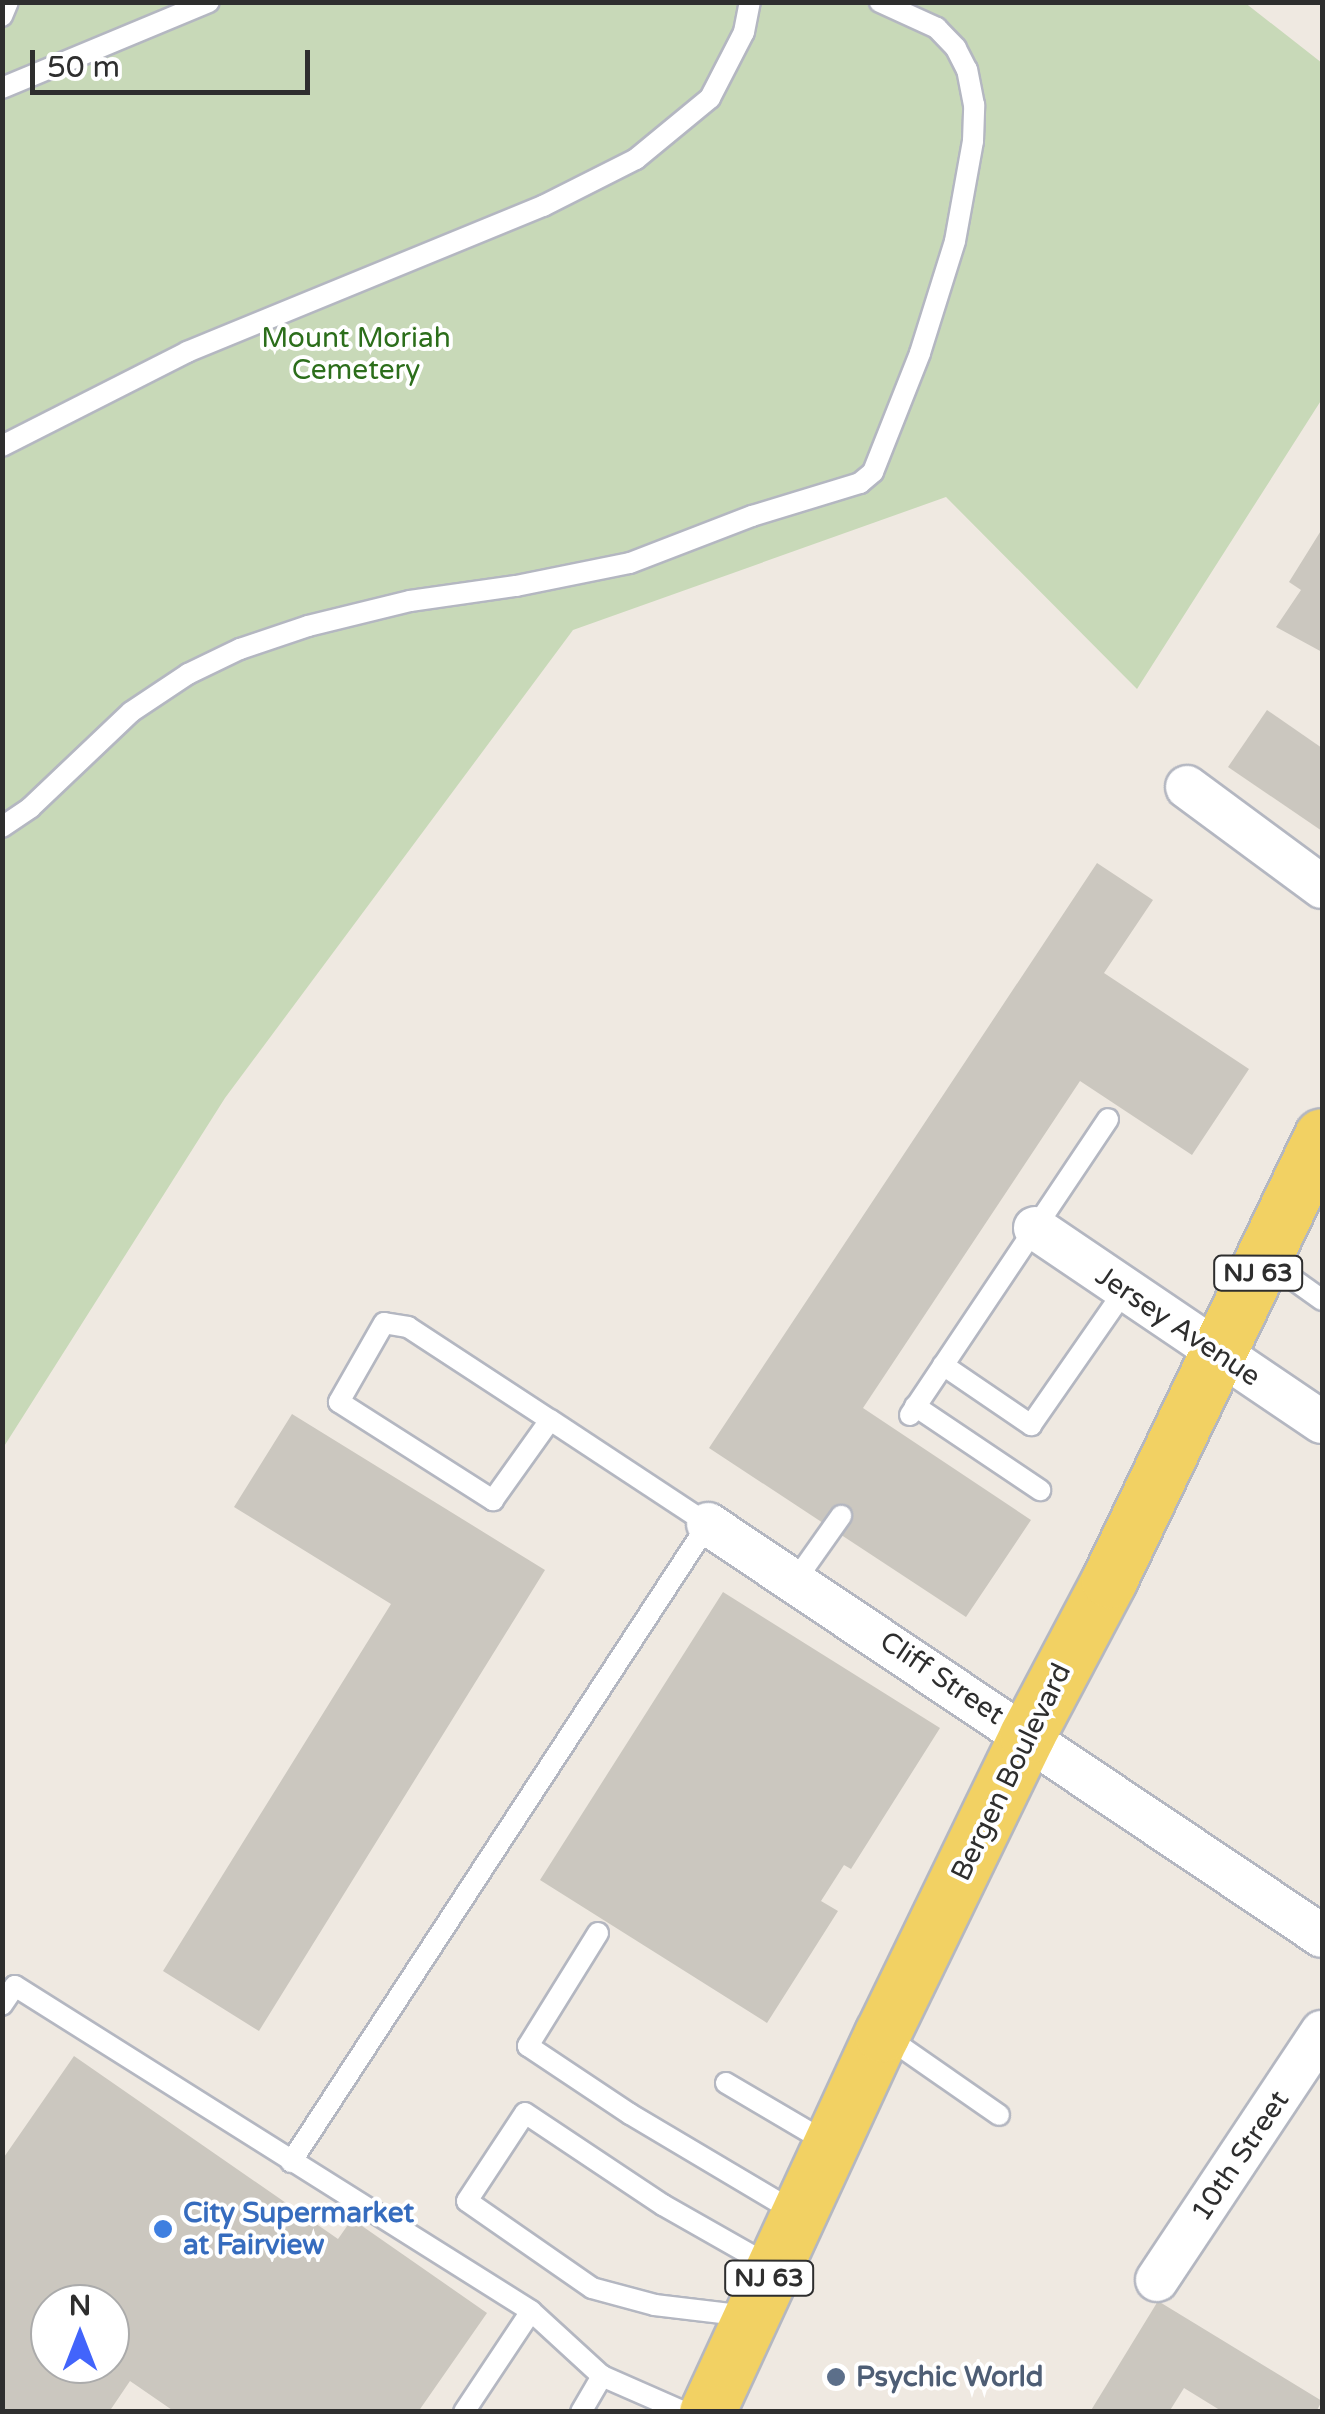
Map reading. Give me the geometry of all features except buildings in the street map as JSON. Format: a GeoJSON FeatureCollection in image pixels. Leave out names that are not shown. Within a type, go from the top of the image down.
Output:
{"type":"FeatureCollection","features":[{"type":"Feature","properties":{"kind":"main road","name":"Bergen Boulevard"},"geometry":{"type":"LineString","coordinates":[[706,2412],[882,2034],[1027,1735],[1109,1580],[1322,1136]]}},
{"type":"Feature","properties":{"kind":"street"},"geometry":{"type":"LineString","coordinates":[[1187,787],[1322,886]]}},
{"type":"Feature","properties":{"kind":"street","name":"Jersey Avenue"},"geometry":{"type":"LineString","coordinates":[[1035,1228],[1322,1422]]}},
{"type":"Feature","properties":{"kind":"street","name":"Cliff Street"},"geometry":{"type":"LineString","coordinates":[[708,1524],[1322,1936]]}},
{"type":"Feature","properties":{"kind":"street","name":"10th Street"},"geometry":{"type":"LineString","coordinates":[[1156,2280],[1322,2032]]}},
{"type":"Feature","properties":{"kind":"lane"},"geometry":{"type":"LineString","coordinates":[[2,16],[8,2]]}},
{"type":"Feature","properties":{"kind":"lane"},"geometry":{"type":"LineString","coordinates":[[2,88],[209,2]]}},
{"type":"Feature","properties":{"kind":"lane"},"geometry":{"type":"LineString","coordinates":[[2,446],[25,430],[186,352],[543,206],[636,159],[710,98],[744,32],[750,2]]}},
{"type":"Feature","properties":{"kind":"lane"},"geometry":{"type":"LineString","coordinates":[[2,826],[30,808],[131,712],[188,674],[240,649],[308,626],[410,601],[516,586],[630,563],[752,516],[860,483],[872,472],[920,353],[955,241],[973,142],[974,105],[968,70],[937,28],[880,2]]}},
{"type":"Feature","properties":{"kind":"lane"},"geometry":{"type":"LineString","coordinates":[[1040,1490],[913,1410],[1108,1119]]}},
{"type":"Feature","properties":{"kind":"lane"},"geometry":{"type":"LineString","coordinates":[[1264,1259],[1322,1300]]}},
{"type":"Feature","properties":{"kind":"lane"},"geometry":{"type":"LineString","coordinates":[[943,1365],[1032,1424],[1125,1290]]}},
{"type":"Feature","properties":{"kind":"lane"},"geometry":{"type":"LineString","coordinates":[[291,2162],[708,1524],[408,1326],[384,1323],[339,1402],[493,1500],[550,1420]]}},
{"type":"Feature","properties":{"kind":"lane"},"geometry":{"type":"LineString","coordinates":[[795,1580],[841,1516]]}},
{"type":"Feature","properties":{"kind":"lane"},"geometry":{"type":"LineString","coordinates":[[598,1932],[528,2046],[630,2114],[799,2214]]}},
{"type":"Feature","properties":{"kind":"lane"},"geometry":{"type":"LineString","coordinates":[[2,2005],[15,1986],[531,2311],[602,2376],[684,2412]]}},
{"type":"Feature","properties":{"kind":"lane"},"geometry":{"type":"LineString","coordinates":[[882,2034],[999,2116]]}},
{"type":"Feature","properties":{"kind":"lane"},"geometry":{"type":"LineString","coordinates":[[726,2083],[830,2144]]}},
{"type":"Feature","properties":{"kind":"lane"},"geometry":{"type":"LineString","coordinates":[[752,2317],[654,2305],[592,2288],[467,2201],[525,2113],[663,2205],[774,2268]]}},
{"type":"Feature","properties":{"kind":"lane"},"geometry":{"type":"LineString","coordinates":[[464,2412],[531,2311]]}},
{"type":"Feature","properties":{"kind":"lane"},"geometry":{"type":"LineString","coordinates":[[581,2412],[602,2376]]}},
{"type":"Feature","properties":{"kind":"green space","name":"Mount Moriah Cemetery"},"geometry":{"type":"Polygon","coordinates":[[[1244,2],[1322,63],[1322,399],[1137,689],[946,497],[573,630],[225,1098],[3,1448],[3,3],[1244,2]]]}},
{"type":"Feature","properties":{"kind":"place","name":"City Supermarket at Fairview"},"geometry":{"type":"Point","coordinates":[163,2229]}},
{"type":"Feature","properties":{"kind":"place","name":"Psychic World"},"geometry":{"type":"Point","coordinates":[836,2377]}}]}
